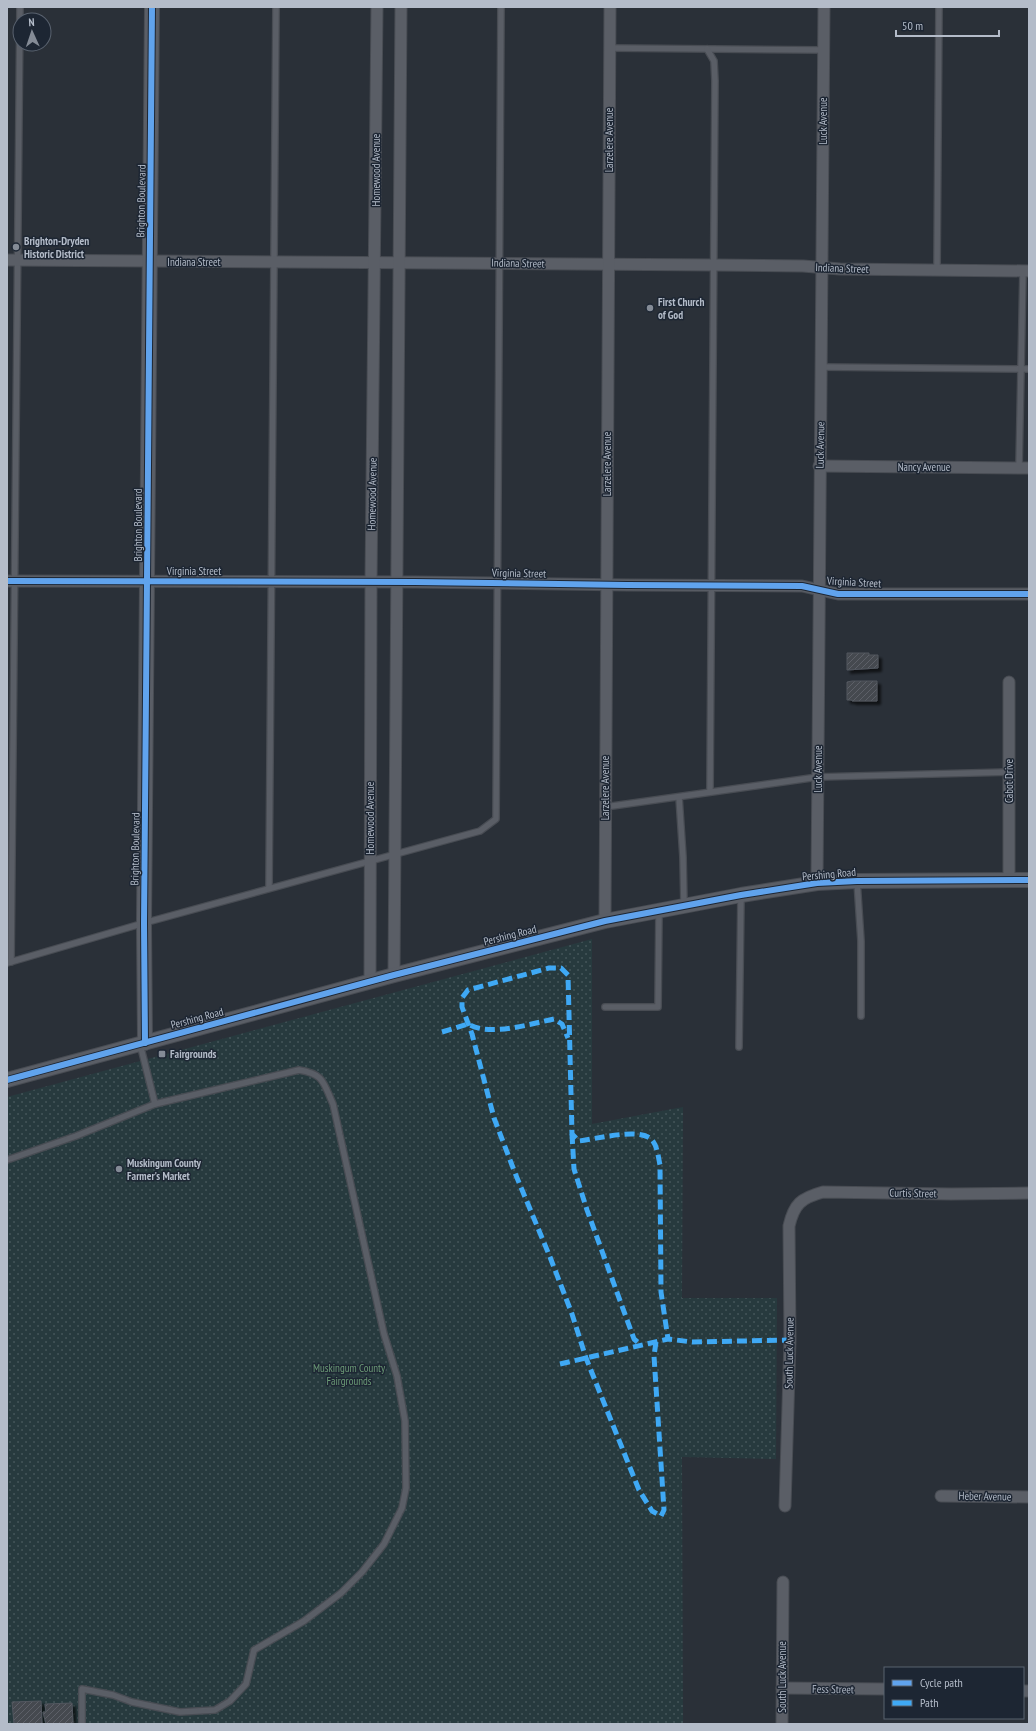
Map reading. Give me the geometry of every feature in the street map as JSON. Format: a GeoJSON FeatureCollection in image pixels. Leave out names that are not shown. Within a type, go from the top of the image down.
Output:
{"type":"FeatureCollection","features":[{"type":"Feature","properties":{"kind":"street","name":"Brighton Boulevard"},"geometry":{"type":"LineString","coordinates":[[142,1043],[148,581],[152,7]]}},
{"type":"Feature","properties":{"kind":"street","name":"Homewood Avenue"},"geometry":{"type":"LineString","coordinates":[[370,982],[371,582],[377,7]]}},
{"type":"Feature","properties":{"kind":"street"},"geometry":{"type":"LineString","coordinates":[[394,975],[401,7]]}},
{"type":"Feature","properties":{"kind":"street","name":"Larzelere Avenue"},"geometry":{"type":"LineString","coordinates":[[605,920],[604,807],[610,7]]}},
{"type":"Feature","properties":{"kind":"street","name":"Luck Avenue"},"geometry":{"type":"LineString","coordinates":[[818,883],[819,466],[824,7]]}},
{"type":"Feature","properties":{"kind":"street","name":"Indiana Street"},"geometry":{"type":"LineString","coordinates":[[12,260],[715,264],[803,266],[822,268],[1026,271]]}},
{"type":"Feature","properties":{"kind":"street","name":"Nancy Avenue"},"geometry":{"type":"LineString","coordinates":[[819,466],[1024,468]]}},
{"type":"Feature","properties":{"kind":"street","name":"Virginia Street"},"geometry":{"type":"LineString","coordinates":[[11,581],[271,581],[802,586],[838,594],[1029,594]]}},
{"type":"Feature","properties":{"kind":"street","name":"Cabot Drive"},"geometry":{"type":"LineString","coordinates":[[1009,682],[1009,880]]}},
{"type":"Feature","properties":{"kind":"street","name":"Pershing Road"},"geometry":{"type":"LineString","coordinates":[[7,1080],[394,975],[605,920],[741,895],[818,883],[857,881],[1029,880]]}},
{"type":"Feature","properties":{"kind":"street","name":"Curtis Street"},"geometry":{"type":"LineString","coordinates":[[800,1202],[810,1196],[823,1192],[951,1194],[1029,1193]]}},
{"type":"Feature","properties":{"kind":"street","name":"South Luck Avenue"},"geometry":{"type":"LineString","coordinates":[[785,1506],[790,1340],[789,1226],[792,1214],[800,1202]]}},
{"type":"Feature","properties":{"kind":"street","name":"Heber Avenue"},"geometry":{"type":"LineString","coordinates":[[941,1496],[1029,1497]]}},
{"type":"Feature","properties":{"kind":"street","name":"South Luck Avenue"},"geometry":{"type":"LineString","coordinates":[[782,1724],[783,1582]]}},
{"type":"Feature","properties":{"kind":"street","name":"Fess Street"},"geometry":{"type":"LineString","coordinates":[[782,1688],[884,1690]]}},
{"type":"Feature","properties":{"kind":"lane"},"geometry":{"type":"LineString","coordinates":[[20,7],[12,260],[9,962],[269,888],[370,862],[480,831],[496,819],[501,7]]}},
{"type":"Feature","properties":{"kind":"lane"},"geometry":{"type":"LineString","coordinates":[[269,888],[276,7]]}},
{"type":"Feature","properties":{"kind":"lane"},"geometry":{"type":"LineString","coordinates":[[937,269],[939,7]]}},
{"type":"Feature","properties":{"kind":"lane"},"geometry":{"type":"LineString","coordinates":[[610,48],[823,50]]}},
{"type":"Feature","properties":{"kind":"lane"},"geometry":{"type":"LineString","coordinates":[[707,49],[714,61],[715,81],[715,264],[710,791]]}},
{"type":"Feature","properties":{"kind":"lane"},"geometry":{"type":"LineString","coordinates":[[1024,468],[1021,369],[1026,271]]}},
{"type":"Feature","properties":{"kind":"lane"},"geometry":{"type":"LineString","coordinates":[[821,367],[1029,369]]}},
{"type":"Feature","properties":{"kind":"lane"},"geometry":{"type":"LineString","coordinates":[[604,807],[818,777],[1009,772]]}},
{"type":"Feature","properties":{"kind":"lane"},"geometry":{"type":"LineString","coordinates":[[679,797],[683,857],[684,905]]}},
{"type":"Feature","properties":{"kind":"lane"},"geometry":{"type":"LineString","coordinates":[[857,881],[861,941],[861,1016]]}},
{"type":"Feature","properties":{"kind":"lane"},"geometry":{"type":"LineString","coordinates":[[739,1047],[741,895]]}},
{"type":"Feature","properties":{"kind":"lane"},"geometry":{"type":"LineString","coordinates":[[605,1007],[658,1007],[659,910]]}},
{"type":"Feature","properties":{"kind":"lane"},"geometry":{"type":"LineString","coordinates":[[142,1043],[155,1104]]}},
{"type":"Feature","properties":{"kind":"lane"},"geometry":{"type":"LineString","coordinates":[[7,1160],[76,1136],[155,1104],[299,1070],[312,1072],[322,1079],[333,1104],[384,1334],[397,1376],[406,1421],[406,1488],[402,1508],[384,1544],[362,1572],[341,1593],[304,1621],[254,1650],[246,1684],[230,1701],[215,1710],[180,1712],[132,1702],[113,1695],[82,1689],[82,1724]]}},
{"type":"Feature","properties":{"kind":"green space","name":"Muskingum County Fairgrounds"},"geometry":{"type":"Polygon","coordinates":[[[592,939],[592,1124],[683,1107],[682,1298],[777,1298],[776,1459],[682,1457],[683,1724],[7,1724],[7,1097],[592,939]]]}},
{"type":"Feature","properties":{"kind":"building"},"geometry":{"type":"Polygon","coordinates":[[[847,653],[869,653],[869,655],[878,655],[878,668],[847,670],[847,653]]]}},
{"type":"Feature","properties":{"kind":"building"},"geometry":{"type":"Polygon","coordinates":[[[877,681],[877,701],[847,700],[847,682],[877,681]]]}},
{"type":"Feature","properties":{"kind":"building"},"geometry":{"type":"Polygon","coordinates":[[[41,1701],[42,1724],[14,1724],[12,1702],[41,1701]]]}},
{"type":"Feature","properties":{"kind":"building"},"geometry":{"type":"Polygon","coordinates":[[[72,1703],[73,1724],[46,1724],[43,1712],[46,1712],[45,1704],[72,1703]]]}},
{"type":"Feature","properties":{"kind":"marked path"},"geometry":{"type":"LineString","coordinates":[[656,1342],[654,1356],[664,1510],[661,1516],[652,1511],[639,1490],[586,1358],[572,1314],[550,1257],[494,1118],[472,1034],[462,1007],[462,998],[468,990],[549,968],[561,968],[568,975],[572,1134],[579,1141],[624,1134],[641,1135],[651,1139],[657,1149],[660,1165],[661,1292],[668,1339]]}},
{"type":"Feature","properties":{"kind":"marked path"},"geometry":{"type":"LineString","coordinates":[[442,1032],[468,1024],[477,1028],[498,1029],[522,1026],[554,1019],[562,1024],[568,1038]]}},
{"type":"Feature","properties":{"kind":"marked path"},"geometry":{"type":"LineString","coordinates":[[572,1134],[574,1169],[587,1210],[634,1339],[641,1345]]}},
{"type":"Feature","properties":{"kind":"marked path"},"geometry":{"type":"LineString","coordinates":[[560,1364],[668,1339],[692,1342],[790,1340]]}},
{"type":"Feature","properties":{"kind":"cycle path"},"geometry":{"type":"LineString","coordinates":[[145,1043],[144,923],[152,7]]}},
{"type":"Feature","properties":{"kind":"cycle path"},"geometry":{"type":"LineString","coordinates":[[7,581],[415,582],[802,586],[838,594],[1029,594]]}},
{"type":"Feature","properties":{"kind":"cycle path"},"geometry":{"type":"LineString","coordinates":[[7,1080],[394,975],[605,921],[741,895],[817,883],[857,881],[1029,880]]}},
{"type":"Feature","properties":{"kind":"place","name":"Brighton-Dryden Historic District"},"geometry":{"type":"Point","coordinates":[16,247]}},
{"type":"Feature","properties":{"kind":"place","name":"First Church of God"},"geometry":{"type":"Point","coordinates":[650,308]}},
{"type":"Feature","properties":{"kind":"place","name":"Fairgrounds"},"geometry":{"type":"Point","coordinates":[162,1054]}},
{"type":"Feature","properties":{"kind":"place","name":"Muskingum County Farmer's Market"},"geometry":{"type":"Point","coordinates":[119,1169]}}]}
